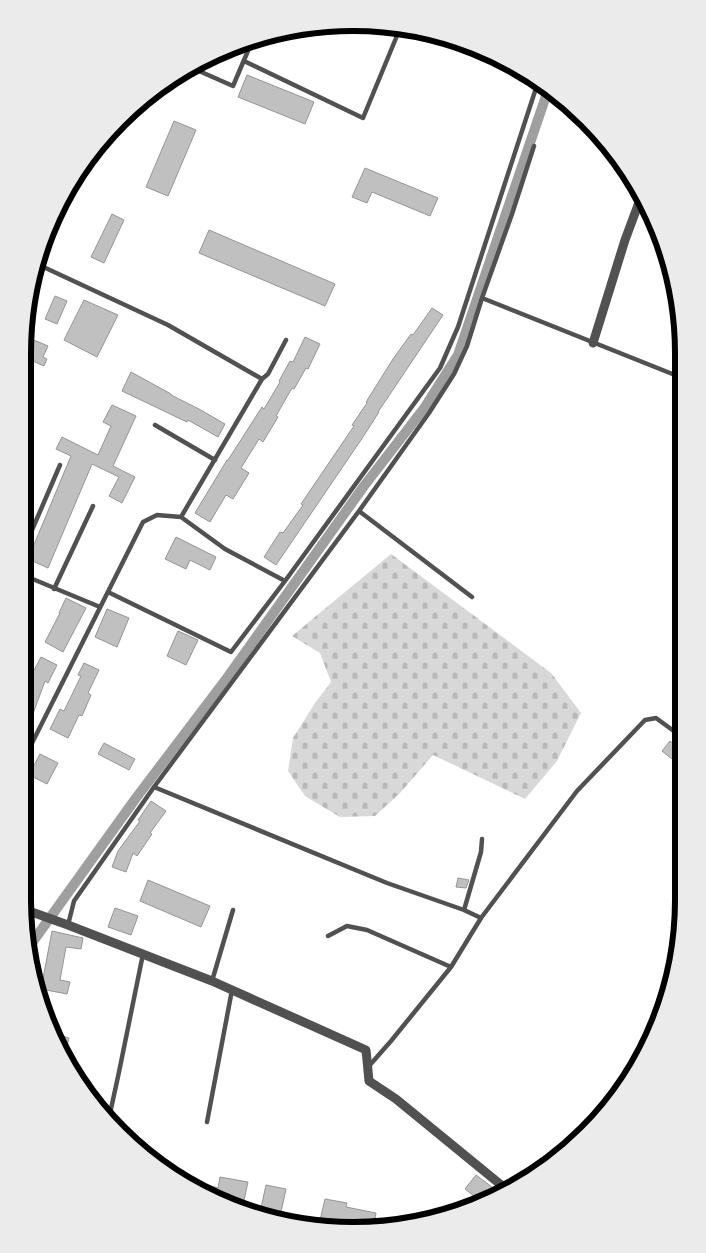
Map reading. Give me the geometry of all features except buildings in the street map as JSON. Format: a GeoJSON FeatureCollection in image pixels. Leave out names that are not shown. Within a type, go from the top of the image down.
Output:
{"type":"FeatureCollection","features":[{"type":"Feature","properties":{"kind":"street"},"geometry":{"type":"LineString","coordinates":[[594,343],[638,204]]}},
{"type":"Feature","properties":{"kind":"street"},"geometry":{"type":"LineString","coordinates":[[32,914],[68,924],[212,981],[366,1050],[370,1081],[396,1099],[502,1185]]}},
{"type":"Feature","properties":{"kind":"lane"},"geometry":{"type":"LineString","coordinates":[[244,61],[363,118],[398,34]]}},
{"type":"Feature","properties":{"kind":"lane"},"geometry":{"type":"LineString","coordinates":[[198,71],[233,86],[250,48]]}},
{"type":"Feature","properties":{"kind":"lane"},"geometry":{"type":"LineString","coordinates":[[108,592],[232,652],[286,581],[440,368],[458,327],[536,88]]}},
{"type":"Feature","properties":{"kind":"lane"},"geometry":{"type":"LineString","coordinates":[[68,924],[74,901],[154,787],[359,511],[454,374],[467,346],[534,146]]}},
{"type":"Feature","properties":{"kind":"lane"},"geometry":{"type":"LineString","coordinates":[[43,267],[168,325],[262,378]]}},
{"type":"Feature","properties":{"kind":"lane"},"geometry":{"type":"LineString","coordinates":[[482,298],[675,375]]}},
{"type":"Feature","properties":{"kind":"lane"},"geometry":{"type":"LineString","coordinates":[[181,516],[262,378],[268,374],[286,340]]}},
{"type":"Feature","properties":{"kind":"lane"},"geometry":{"type":"LineString","coordinates":[[155,425],[214,460]]}},
{"type":"Feature","properties":{"kind":"lane"},"geometry":{"type":"LineString","coordinates":[[31,532],[60,465]]}},
{"type":"Feature","properties":{"kind":"lane"},"geometry":{"type":"LineString","coordinates":[[54,589],[93,506]]}},
{"type":"Feature","properties":{"kind":"lane"},"geometry":{"type":"LineString","coordinates":[[359,511],[472,597]]}},
{"type":"Feature","properties":{"kind":"lane"},"geometry":{"type":"LineString","coordinates":[[31,745],[143,522],[157,515],[181,516],[225,549],[286,581]]}},
{"type":"Feature","properties":{"kind":"lane"},"geometry":{"type":"LineString","coordinates":[[31,579],[100,607]]}},
{"type":"Feature","properties":{"kind":"lane"},"geometry":{"type":"LineString","coordinates":[[368,1067],[451,967],[481,918],[577,792],[645,720],[656,718],[675,732]]}},
{"type":"Feature","properties":{"kind":"lane"},"geometry":{"type":"LineString","coordinates":[[154,787],[387,883],[464,910],[481,918]]}},
{"type":"Feature","properties":{"kind":"lane"},"geometry":{"type":"LineString","coordinates":[[464,910],[481,852],[482,839]]}},
{"type":"Feature","properties":{"kind":"lane"},"geometry":{"type":"LineString","coordinates":[[212,981],[233,910]]}},
{"type":"Feature","properties":{"kind":"lane"},"geometry":{"type":"LineString","coordinates":[[328,936],[347,926],[368,930],[451,967]]}},
{"type":"Feature","properties":{"kind":"lane"},"geometry":{"type":"LineString","coordinates":[[111,1111],[143,954]]}},
{"type":"Feature","properties":{"kind":"lane"},"geometry":{"type":"LineString","coordinates":[[206,1122],[232,990]]}},
{"type":"Feature","properties":{"kind":"green space"},"geometry":{"type":"Polygon","coordinates":[[[391,554],[551,673],[581,713],[557,761],[525,799],[433,755],[400,793],[375,816],[340,817],[305,796],[288,771],[293,738],[331,682],[320,653],[292,636],[391,554]]]}},
{"type":"Feature","properties":{"kind":"waterway"},"geometry":{"type":"LineString","coordinates":[[34,940],[136,798],[227,678],[364,486],[425,407],[458,355],[546,96]]}}]}
